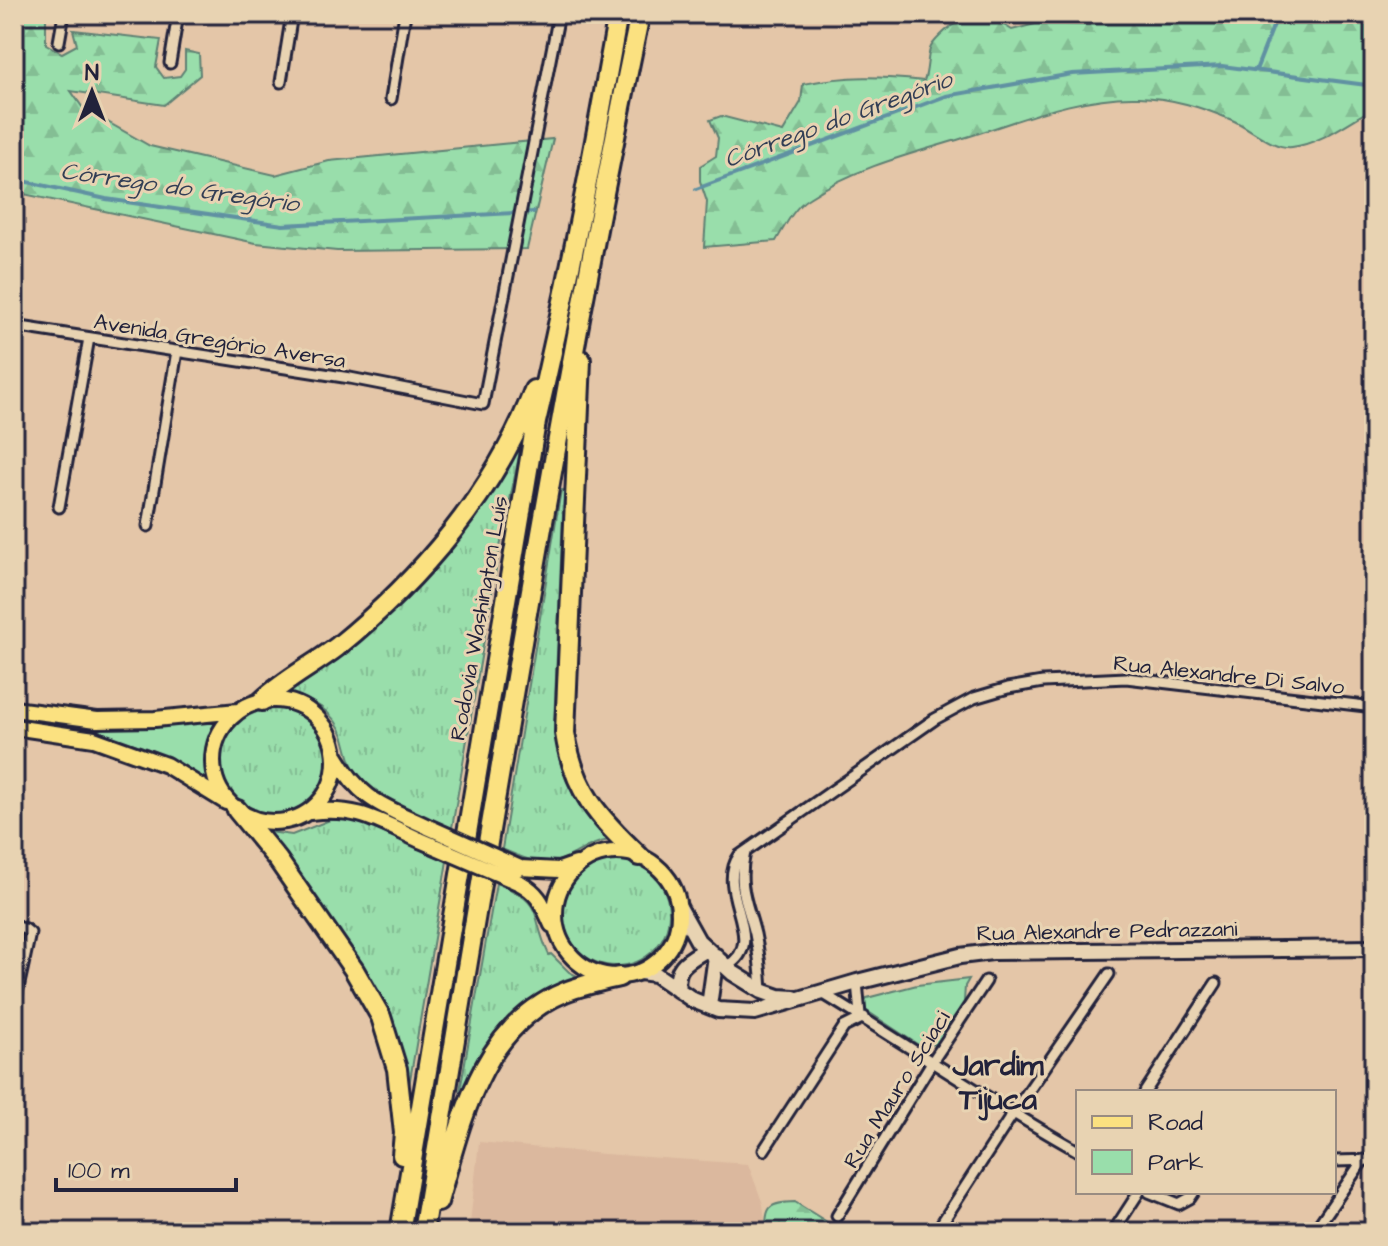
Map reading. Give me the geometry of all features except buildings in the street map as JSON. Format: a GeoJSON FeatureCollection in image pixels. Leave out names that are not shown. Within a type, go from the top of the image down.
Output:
{"type":"FeatureCollection","features":[{"type":"Feature","properties":{"kind":"highway","name":"Rodovia Washington Luís"},"geometry":{"type":"LineString","coordinates":[[398,1232],[536,422],[561,316],[618,14]]}},
{"type":"Feature","properties":{"kind":"highway"},"geometry":{"type":"LineString","coordinates":[[423,1232],[551,467],[593,239],[640,14]]}},
{"type":"Feature","properties":{"kind":"highway"},"geometry":{"type":"LineString","coordinates":[[593,239],[581,366],[565,733],[568,755],[582,792],[607,826],[639,856]]}},
{"type":"Feature","properties":{"kind":"highway"},"geometry":{"type":"LineString","coordinates":[[262,701],[275,688],[308,669],[368,620],[413,575],[455,526],[498,462],[525,414],[561,316]]}},
{"type":"Feature","properties":{"kind":"highway"},"geometry":{"type":"LineString","coordinates":[[234,808],[278,860],[354,970],[381,1017],[397,1069],[404,1133],[398,1232]]}},
{"type":"Feature","properties":{"kind":"highway"},"geometry":{"type":"LineString","coordinates":[[429,1232],[470,1096],[493,1051],[524,1016],[544,1003],[564,992],[619,977]]}},
{"type":"Feature","properties":{"kind":"main road"},"geometry":{"type":"LineString","coordinates":[[14,709],[97,720],[155,719],[238,711],[262,701],[283,700],[303,706],[320,719],[351,783],[424,834]]}},
{"type":"Feature","properties":{"kind":"main road"},"geometry":{"type":"LineString","coordinates":[[234,808],[218,787],[212,767],[218,736],[238,711]]}},
{"type":"Feature","properties":{"kind":"main road"},"geometry":{"type":"LineString","coordinates":[[14,727],[94,739],[166,765],[254,819],[273,823],[329,809],[362,813],[424,834],[520,876],[541,899],[565,949],[588,970],[619,977],[640,972],[658,962],[671,946],[678,927],[679,907],[675,891],[654,864],[639,856],[621,852],[602,854],[559,870],[520,876]]}},
{"type":"Feature","properties":{"kind":"main road"},"geometry":{"type":"LineString","coordinates":[[309,812],[324,797],[334,778],[336,757]]}},
{"type":"Feature","properties":{"kind":"main road"},"geometry":{"type":"LineString","coordinates":[[558,935],[554,914],[557,893],[568,875],[584,861]]}},
{"type":"Feature","properties":{"kind":"street"},"geometry":{"type":"LineString","coordinates":[[59,42],[64,14]]}},
{"type":"Feature","properties":{"kind":"street"},"geometry":{"type":"LineString","coordinates":[[170,63],[178,14]]}},
{"type":"Feature","properties":{"kind":"street"},"geometry":{"type":"LineString","coordinates":[[281,82],[292,14]]}},
{"type":"Feature","properties":{"kind":"street"},"geometry":{"type":"LineString","coordinates":[[391,99],[405,14]]}},
{"type":"Feature","properties":{"kind":"street","name":"Avenida Gregório Aversa"},"geometry":{"type":"LineString","coordinates":[[14,326],[420,390],[483,404],[559,14]]}},
{"type":"Feature","properties":{"kind":"street"},"geometry":{"type":"LineString","coordinates":[[59,507],[89,338]]}},
{"type":"Feature","properties":{"kind":"street"},"geometry":{"type":"LineString","coordinates":[[148,526],[177,351]]}},
{"type":"Feature","properties":{"kind":"street","name":"Rua Alexandre Di Salvo"},"geometry":{"type":"LineString","coordinates":[[745,852],[935,719],[974,698],[1008,688],[1043,682],[1126,678],[1374,707]]}},
{"type":"Feature","properties":{"kind":"street"},"geometry":{"type":"LineString","coordinates":[[678,990],[678,974],[684,961],[717,957],[739,959],[745,946],[745,935],[732,880],[736,860],[745,852]]}},
{"type":"Feature","properties":{"kind":"street"},"geometry":{"type":"LineString","coordinates":[[739,1012],[762,991],[761,968],[741,884],[745,852]]}},
{"type":"Feature","properties":{"kind":"street","name":"Rua Alexandre Pedrazzani"},"geometry":{"type":"LineString","coordinates":[[679,907],[698,941],[750,986],[779,997],[799,999]]}},
{"type":"Feature","properties":{"kind":"street"},"geometry":{"type":"LineString","coordinates":[[14,926],[30,933],[14,1007]]}},
{"type":"Feature","properties":{"kind":"street","name":"Rua Alexandre Pedrazzani"},"geometry":{"type":"LineString","coordinates":[[640,972],[655,974],[693,1000],[718,1010],[755,1012],[857,982],[960,956],[992,952],[1374,948]]}},
{"type":"Feature","properties":{"kind":"street"},"geometry":{"type":"LineString","coordinates":[[709,1006],[717,957]]}},
{"type":"Feature","properties":{"kind":"street"},"geometry":{"type":"LineString","coordinates":[[936,1232],[1109,974]]}},
{"type":"Feature","properties":{"kind":"street","name":"Rua Mauro Sciaci"},"geometry":{"type":"LineString","coordinates":[[837,1216],[986,981]]}},
{"type":"Feature","properties":{"kind":"street"},"geometry":{"type":"LineString","coordinates":[[857,982],[862,1016]]}},
{"type":"Feature","properties":{"kind":"street"},"geometry":{"type":"LineString","coordinates":[[1146,1090],[1216,983]]}},
{"type":"Feature","properties":{"kind":"street"},"geometry":{"type":"LineString","coordinates":[[822,993],[1012,1115],[1076,1150]]}},
{"type":"Feature","properties":{"kind":"street"},"geometry":{"type":"LineString","coordinates":[[764,1150],[844,1027],[862,1016]]}},
{"type":"Feature","properties":{"kind":"street"},"geometry":{"type":"LineString","coordinates":[[1314,1232],[1363,1160]]}},
{"type":"Feature","properties":{"kind":"street"},"geometry":{"type":"LineString","coordinates":[[1336,1161],[1374,1160]]}},
{"type":"Feature","properties":{"kind":"street"},"geometry":{"type":"LineString","coordinates":[[1113,1232],[1138,1194]]}},
{"type":"Feature","properties":{"kind":"street"},"geometry":{"type":"LineString","coordinates":[[1154,1194],[1179,1204],[1193,1194]]}},
{"type":"Feature","properties":{"kind":"shaded area"},"geometry":{"type":"Polygon","coordinates":[[[479,1142],[748,1164],[763,1204],[766,1232],[469,1232],[479,1142]]]}},
{"type":"Feature","properties":{"kind":"green space"},"geometry":{"type":"Polygon","coordinates":[[[14,14],[46,14],[46,44],[62,53],[77,45],[73,30],[161,40],[156,67],[164,78],[180,76],[185,69],[185,51],[199,54],[200,75],[164,105],[71,91],[83,108],[150,146],[275,175],[329,161],[553,139],[527,249],[337,251],[256,243],[14,192],[14,14]]]}},
{"type":"Feature","properties":{"kind":"green space"},"geometry":{"type":"Polygon","coordinates":[[[1097,14],[1374,14],[1374,108],[1324,137],[1303,145],[1284,147],[1220,115],[1175,101],[1117,97],[1073,104],[906,155],[846,178],[799,206],[776,241],[704,247],[707,202],[700,181],[700,166],[716,156],[718,138],[710,120],[721,116],[783,132],[801,102],[803,84],[864,77],[924,81],[932,45],[959,22],[986,18],[1012,30],[1039,23],[1089,25],[1097,14]]]}},
{"type":"Feature","properties":{"kind":"green space"},"geometry":{"type":"Polygon","coordinates":[[[521,437],[452,828],[403,807],[369,787],[354,769],[340,728],[327,712],[312,701],[283,690],[345,648],[521,437]]]}},
{"type":"Feature","properties":{"kind":"green space"},"geometry":{"type":"Polygon","coordinates":[[[561,490],[564,490],[554,725],[556,742],[564,774],[577,802],[609,840],[558,861],[542,862],[502,849],[561,490]]]}},
{"type":"Feature","properties":{"kind":"green space"},"geometry":{"type":"Polygon","coordinates":[[[273,707],[294,711],[311,723],[323,740],[327,761],[323,782],[311,799],[294,811],[273,815],[252,811],[235,799],[223,782],[219,761],[223,740],[235,723],[252,711],[273,707]]]}},
{"type":"Feature","properties":{"kind":"green space"},"geometry":{"type":"Polygon","coordinates":[[[14,713],[218,717],[208,748],[211,781],[143,747],[96,734],[14,721],[14,713]]]}},
{"type":"Feature","properties":{"kind":"green space"},"geometry":{"type":"Polygon","coordinates":[[[330,820],[362,823],[447,861],[408,1092],[399,1055],[261,831],[292,835],[330,820]]]}},
{"type":"Feature","properties":{"kind":"green space"},"geometry":{"type":"Polygon","coordinates":[[[616,860],[636,864],[654,875],[665,893],[669,913],[665,933],[654,951],[636,962],[616,966],[596,962],[578,951],[567,933],[563,913],[567,893],[578,875],[596,864],[616,860]]]}},
{"type":"Feature","properties":{"kind":"green space"},"geometry":{"type":"Polygon","coordinates":[[[496,883],[512,890],[530,904],[549,955],[569,972],[585,980],[565,986],[465,1090],[460,1091],[496,883]]]}},
{"type":"Feature","properties":{"kind":"green space"},"geometry":{"type":"Polygon","coordinates":[[[969,979],[965,986],[964,1002],[937,1044],[920,1046],[864,1009],[863,1003],[867,998],[917,985],[969,979]]]}},
{"type":"Feature","properties":{"kind":"green space"},"geometry":{"type":"Polygon","coordinates":[[[795,1202],[843,1232],[766,1232],[770,1208],[779,1203],[795,1202]]]}},
{"type":"Feature","properties":{"kind":"waterway"},"geometry":{"type":"LineString","coordinates":[[1256,70],[1278,14]]}},
{"type":"Feature","properties":{"kind":"waterway","name":"Córrego do Gregório"},"geometry":{"type":"LineString","coordinates":[[696,189],[946,96],[1072,74],[1222,66],[1374,86]]}},
{"type":"Feature","properties":{"kind":"waterway","name":"Córrego do Gregório"},"geometry":{"type":"LineString","coordinates":[[14,179],[106,199],[283,225],[534,212]]}},
{"type":"Feature","properties":{"kind":"district","name":"Jardim Tijuca"},"geometry":{"type":"Point","coordinates":[998,1082]}}]}
